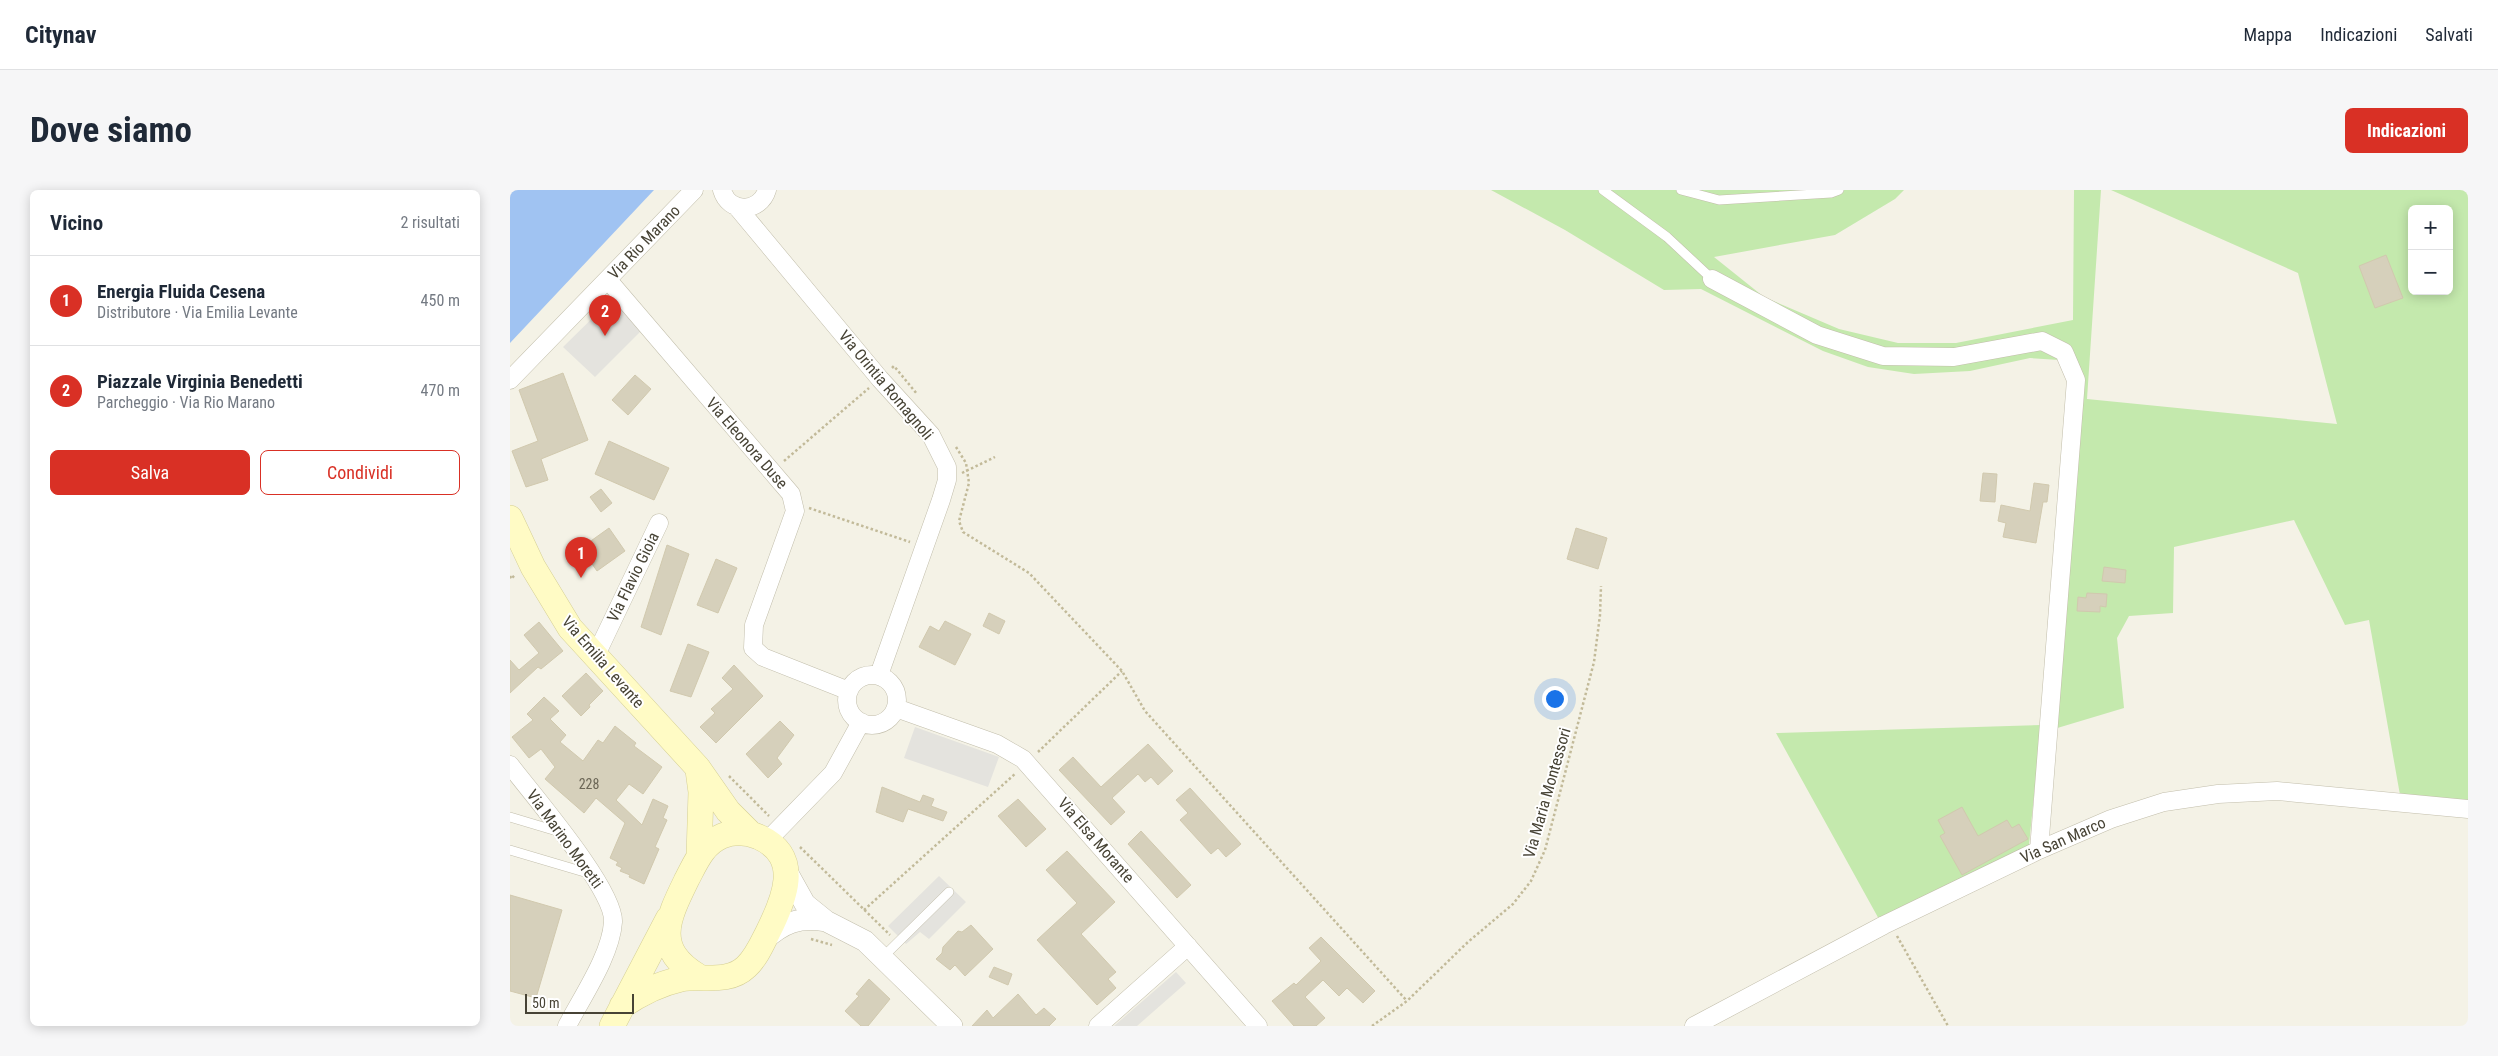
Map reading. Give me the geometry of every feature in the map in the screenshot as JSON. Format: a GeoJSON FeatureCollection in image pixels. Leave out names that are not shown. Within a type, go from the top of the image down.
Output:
{"type":"FeatureCollection","features":[{"type":"Feature","properties":{"kind":"main road","name":"Via Emilia Levante"},"geometry":{"type":"LineString","coordinates":[[510,518],[533,567],[570,628],[698,768],[728,811],[758,837]]}},
{"type":"Feature","properties":{"kind":"main road"},"geometry":{"type":"LineString","coordinates":[[698,768],[701,792],[699,856]]}},
{"type":"Feature","properties":{"kind":"main road"},"geometry":{"type":"LineString","coordinates":[[617,1016],[699,856],[708,844],[722,836],[758,837],[780,855],[786,870],[786,888],[780,906],[755,955],[741,971],[713,979],[698,976],[680,963],[674,954],[667,933],[668,918]]}},
{"type":"Feature","properties":{"kind":"main road"},"geometry":{"type":"LineString","coordinates":[[617,1016],[645,990],[698,976]]}},
{"type":"Feature","properties":{"kind":"street","name":"Via Rio Marano"},"geometry":{"type":"LineString","coordinates":[[510,380],[694,190]]}},
{"type":"Feature","properties":{"kind":"street","name":"Via Orintia Romagnoli"},"geometry":{"type":"LineString","coordinates":[[720,192],[737,207],[880,379],[931,435],[947,466],[947,480]]}},
{"type":"Feature","properties":{"kind":"street"},"geometry":{"type":"LineString","coordinates":[[737,207],[750,208],[764,196]]}},
{"type":"Feature","properties":{"kind":"street"},"geometry":{"type":"LineString","coordinates":[[760,235],[759,212],[764,196]]}},
{"type":"Feature","properties":{"kind":"street"},"geometry":{"type":"LineString","coordinates":[[1712,279],[1818,335],[1883,356],[1954,357],[2042,341],[2064,352],[2076,380],[2039,850]]}},
{"type":"Feature","properties":{"kind":"street","name":"Via Eleonora Duse"},"geometry":{"type":"LineString","coordinates":[[608,280],[791,494],[795,511],[754,625],[753,648],[763,657],[849,691]]}},
{"type":"Feature","properties":{"kind":"street"},"geometry":{"type":"LineString","coordinates":[[878,676],[947,480]]}},
{"type":"Feature","properties":{"kind":"street","name":"Via Flavio Gioia"},"geometry":{"type":"LineString","coordinates":[[595,657],[659,523]]}},
{"type":"Feature","properties":{"kind":"street"},"geometry":{"type":"LineString","coordinates":[[864,676],[878,676],[892,684],[896,692],[896,708],[892,716],[877,724],[861,722],[850,712],[848,705],[849,691],[853,684],[864,676]]}},
{"type":"Feature","properties":{"kind":"street","name":"Via Elsa Morante"},"geometry":{"type":"LineString","coordinates":[[896,708],[997,744],[1027,763],[1258,1026]]}},
{"type":"Feature","properties":{"kind":"street"},"geometry":{"type":"LineString","coordinates":[[758,837],[833,773],[861,722]]}},
{"type":"Feature","properties":{"kind":"street","name":"Via Marino Moretti"},"geometry":{"type":"LineString","coordinates":[[510,765],[594,875],[607,896],[612,909],[613,922],[607,949],[567,1026]]}},
{"type":"Feature","properties":{"kind":"street","name":"Via San Marco"},"geometry":{"type":"LineString","coordinates":[[1694,1026],[1889,922],[2039,850],[2112,818],[2157,804],[2218,794],[2277,791],[2468,809]]}},
{"type":"Feature","properties":{"kind":"street"},"geometry":{"type":"LineString","coordinates":[[786,870],[801,900],[826,920],[865,941],[952,1026]]}},
{"type":"Feature","properties":{"kind":"street"},"geometry":{"type":"LineString","coordinates":[[763,941],[778,928],[798,919],[826,920]]}},
{"type":"Feature","properties":{"kind":"street"},"geometry":{"type":"LineString","coordinates":[[1098,1026],[1188,946]]}},
{"type":"Feature","properties":{"kind":"lane"},"geometry":{"type":"LineString","coordinates":[[1603,190],[1667,237],[1712,279]]}},
{"type":"Feature","properties":{"kind":"lane"},"geometry":{"type":"LineString","coordinates":[[1681,190],[1719,200],[1762,199],[1831,193],[1839,190]]}},
{"type":"Feature","properties":{"kind":"lane"},"geometry":{"type":"LineString","coordinates":[[510,817],[562,833]]}},
{"type":"Feature","properties":{"kind":"lane"},"geometry":{"type":"LineString","coordinates":[[510,850],[594,875]]}},
{"type":"Feature","properties":{"kind":"lane"},"geometry":{"type":"LineString","coordinates":[[883,957],[949,892]]}},
{"type":"Feature","properties":{"kind":"path"},"geometry":{"type":"LineString","coordinates":[[771,472],[894,366],[919,396]]}},
{"type":"Feature","properties":{"kind":"path"},"geometry":{"type":"LineString","coordinates":[[952,441],[966,463],[968,471],[969,483],[958,521],[963,532],[1029,573],[1122,671],[1145,711],[1407,1001]]}},
{"type":"Feature","properties":{"kind":"path"},"geometry":{"type":"LineString","coordinates":[[947,480],[995,457]]}},
{"type":"Feature","properties":{"kind":"path"},"geometry":{"type":"LineString","coordinates":[[793,502],[924,547]]}},
{"type":"Feature","properties":{"kind":"path","name":"Via Maria Montessori"},"geometry":{"type":"LineString","coordinates":[[1372,1026],[1407,1001],[1468,942],[1514,904],[1531,880],[1545,850],[1594,662],[1600,615],[1601,586]]}},
{"type":"Feature","properties":{"kind":"path"},"geometry":{"type":"LineString","coordinates":[[864,910],[1027,763],[1122,671]]}},
{"type":"Feature","properties":{"kind":"path"},"geometry":{"type":"LineString","coordinates":[[1889,922],[1948,1026]]}},
{"type":"Feature","properties":{"kind":"green space"},"geometry":{"type":"Polygon","coordinates":[[[1491,190],[1904,190],[1895,199],[1835,235],[1714,257],[1764,297],[1839,329],[1898,343],[1956,343],[2073,320],[2074,190],[2101,190],[2087,399],[2337,424],[2298,273],[2111,190],[2468,190],[2468,803],[2400,795],[2369,620],[2345,625],[2294,520],[2174,547],[2173,613],[2129,616],[2117,638],[2124,708],[2054,729],[2041,726],[2029,845],[1880,921],[1776,733],[2041,725],[2071,389],[2059,360],[2030,358],[1970,371],[1914,374],[1868,367],[1823,351],[1701,289],[1664,290],[1565,230],[1491,190]]]}},
{"type":"Feature","properties":{"kind":"shaded area"},"geometry":{"type":"Polygon","coordinates":[[[619,292],[647,325],[595,377],[563,347],[619,292]]]}},
{"type":"Feature","properties":{"kind":"shaded area"},"geometry":{"type":"Polygon","coordinates":[[[915,727],[999,757],[988,787],[904,758],[915,727]]]}},
{"type":"Feature","properties":{"kind":"shaded area"},"geometry":{"type":"Polygon","coordinates":[[[939,876],[966,902],[929,939],[920,932],[906,944],[888,926],[939,876]]]}},
{"type":"Feature","properties":{"kind":"shaded area"},"geometry":{"type":"Polygon","coordinates":[[[1176,972],[1186,983],[1137,1026],[1114,1026],[1176,972]]]}},
{"type":"Feature","properties":{"kind":"water"},"geometry":{"type":"Polygon","coordinates":[[[510,190],[654,190],[510,343],[510,190]]]}},
{"type":"Feature","properties":{"kind":"building"},"geometry":{"type":"Polygon","coordinates":[[[2386,255],[2403,298],[2375,308],[2359,266],[2386,255]]]}},
{"type":"Feature","properties":{"kind":"building"},"geometry":{"type":"Polygon","coordinates":[[[563,373],[588,440],[541,459],[548,480],[526,487],[512,451],[538,441],[519,390],[563,373]]]}},
{"type":"Feature","properties":{"kind":"building"},"geometry":{"type":"Polygon","coordinates":[[[635,375],[651,389],[628,415],[612,400],[635,375]]]}},
{"type":"Feature","properties":{"kind":"building"},"geometry":{"type":"Polygon","coordinates":[[[609,441],[669,468],[654,500],[595,474],[609,441]]]}},
{"type":"Feature","properties":{"kind":"building"},"geometry":{"type":"Polygon","coordinates":[[[1983,473],[1997,474],[1995,502],[1980,501],[1983,473]]]}},
{"type":"Feature","properties":{"kind":"building"},"geometry":{"type":"Polygon","coordinates":[[[2034,483],[2049,485],[2047,502],[2043,502],[2036,543],[2003,537],[2006,523],[1998,521],[2001,505],[2030,511],[2034,483]]]}},
{"type":"Feature","properties":{"kind":"building"},"geometry":{"type":"Polygon","coordinates":[[[601,489],[612,503],[601,512],[590,497],[601,489]]]}},
{"type":"Feature","properties":{"kind":"building"},"geometry":{"type":"Polygon","coordinates":[[[609,528],[625,551],[597,571],[581,548],[609,528]]]}},
{"type":"Feature","properties":{"kind":"building"},"geometry":{"type":"Polygon","coordinates":[[[1576,528],[1607,538],[1598,569],[1567,559],[1576,528]]]}},
{"type":"Feature","properties":{"kind":"building"},"geometry":{"type":"Polygon","coordinates":[[[667,545],[689,554],[661,635],[641,627],[667,545]]]}},
{"type":"Feature","properties":{"kind":"building"},"geometry":{"type":"Polygon","coordinates":[[[716,559],[737,568],[718,613],[697,605],[716,559]]]}},
{"type":"Feature","properties":{"kind":"building"},"geometry":{"type":"Polygon","coordinates":[[[2104,567],[2126,570],[2125,583],[2102,581],[2104,567]]]}},
{"type":"Feature","properties":{"kind":"building"},"geometry":{"type":"Polygon","coordinates":[[[2087,593],[2107,594],[2106,607],[2100,606],[2100,612],[2077,611],[2078,597],[2086,598],[2087,593]]]}},
{"type":"Feature","properties":{"kind":"building"},"geometry":{"type":"Polygon","coordinates":[[[989,613],[1005,621],[999,634],[983,626],[989,613]]]}},
{"type":"Feature","properties":{"kind":"building"},"geometry":{"type":"Polygon","coordinates":[[[945,621],[971,634],[955,665],[919,647],[930,626],[939,631],[945,621]]]}},
{"type":"Feature","properties":{"kind":"building"},"geometry":{"type":"Polygon","coordinates":[[[539,622],[563,651],[541,669],[538,667],[510,693],[510,660],[519,670],[539,653],[524,635],[539,622]]]}},
{"type":"Feature","properties":{"kind":"building"},"geometry":{"type":"Polygon","coordinates":[[[688,644],[709,652],[691,697],[670,691],[688,644]]]}},
{"type":"Feature","properties":{"kind":"building"},"geometry":{"type":"Polygon","coordinates":[[[734,665],[763,696],[716,743],[700,727],[715,713],[711,709],[733,689],[722,678],[734,665]]]}},
{"type":"Feature","properties":{"kind":"building"},"geometry":{"type":"Polygon","coordinates":[[[586,673],[603,691],[581,716],[562,696],[586,673]]]}},
{"type":"Feature","properties":{"kind":"building"},"geometry":{"type":"Polygon","coordinates":[[[544,697],[559,711],[550,719],[566,735],[560,742],[583,761],[598,740],[603,743],[615,726],[636,743],[634,746],[662,767],[643,794],[629,784],[616,800],[642,825],[653,799],[668,806],[663,818],[667,820],[655,847],[659,849],[644,884],[620,871],[622,868],[616,865],[618,862],[610,858],[625,823],[596,798],[584,813],[545,779],[555,767],[541,749],[529,758],[512,737],[533,720],[527,714],[544,697]]]}},
{"type":"Feature","properties":{"kind":"building"},"geometry":{"type":"Polygon","coordinates":[[[780,721],[794,735],[777,758],[782,764],[768,778],[746,754],[780,721]]]}},
{"type":"Feature","properties":{"kind":"building"},"geometry":{"type":"Polygon","coordinates":[[[1148,744],[1173,771],[1158,785],[1151,777],[1145,782],[1138,774],[1112,798],[1125,812],[1111,825],[1059,770],[1073,757],[1101,787],[1148,744]]]}},
{"type":"Feature","properties":{"kind":"building"},"geometry":{"type":"Polygon","coordinates":[[[882,787],[920,802],[923,795],[934,799],[931,806],[947,812],[943,821],[908,809],[903,822],[876,812],[882,787]]]}},
{"type":"Feature","properties":{"kind":"building"},"geometry":{"type":"Polygon","coordinates":[[[1190,788],[1241,844],[1226,857],[1218,848],[1211,854],[1180,820],[1188,813],[1176,800],[1190,788]]]}},
{"type":"Feature","properties":{"kind":"building"},"geometry":{"type":"Polygon","coordinates":[[[1018,799],[1046,829],[1026,847],[998,816],[1018,799]]]}},
{"type":"Feature","properties":{"kind":"building"},"geometry":{"type":"Polygon","coordinates":[[[1962,807],[1978,836],[2007,820],[2012,828],[2019,824],[2028,839],[1962,875],[1940,836],[1945,833],[1938,820],[1962,807]]]}},
{"type":"Feature","properties":{"kind":"building"},"geometry":{"type":"Polygon","coordinates":[[[1141,831],[1191,885],[1177,898],[1128,844],[1141,831]]]}},
{"type":"Feature","properties":{"kind":"building"},"geometry":{"type":"Polygon","coordinates":[[[1067,851],[1115,902],[1081,934],[1116,972],[1108,979],[1116,988],[1097,1005],[1037,940],[1077,903],[1046,870],[1067,851]]]}},
{"type":"Feature","properties":{"kind":"building"},"geometry":{"type":"Polygon","coordinates":[[[510,895],[562,910],[536,998],[510,991],[510,895]]]}},
{"type":"Feature","properties":{"kind":"building"},"geometry":{"type":"Polygon","coordinates":[[[971,925],[993,949],[965,976],[955,965],[950,970],[936,959],[942,953],[943,947],[958,931],[962,932],[971,925]]]}},
{"type":"Feature","properties":{"kind":"building"},"geometry":{"type":"Polygon","coordinates":[[[1321,937],[1375,991],[1363,1003],[1347,988],[1339,996],[1323,980],[1305,997],[1325,1018],[1316,1026],[1294,1026],[1272,1001],[1294,983],[1296,985],[1321,961],[1309,948],[1321,937]]]}},
{"type":"Feature","properties":{"kind":"building"},"geometry":{"type":"Polygon","coordinates":[[[994,967],[1012,974],[1008,985],[989,977],[994,967]]]}},
{"type":"Feature","properties":{"kind":"building"},"geometry":{"type":"Polygon","coordinates":[[[869,979],[890,999],[868,1026],[861,1026],[845,1011],[859,996],[856,994],[869,979]]]}},
{"type":"Feature","properties":{"kind":"building"},"geometry":{"type":"Polygon","coordinates":[[[1018,994],[1036,1015],[1044,1008],[1056,1019],[1049,1026],[972,1026],[987,1010],[993,1018],[1018,994]]]}},
{"type":"Feature","properties":{"kind":"place","name":"Piazzale Virginia Benedetti"},"geometry":{"type":"Point","coordinates":[605,336]}},
{"type":"Feature","properties":{"kind":"place","name":"Energia Fluida Cesena"},"geometry":{"type":"Point","coordinates":[581,578]}}]}
